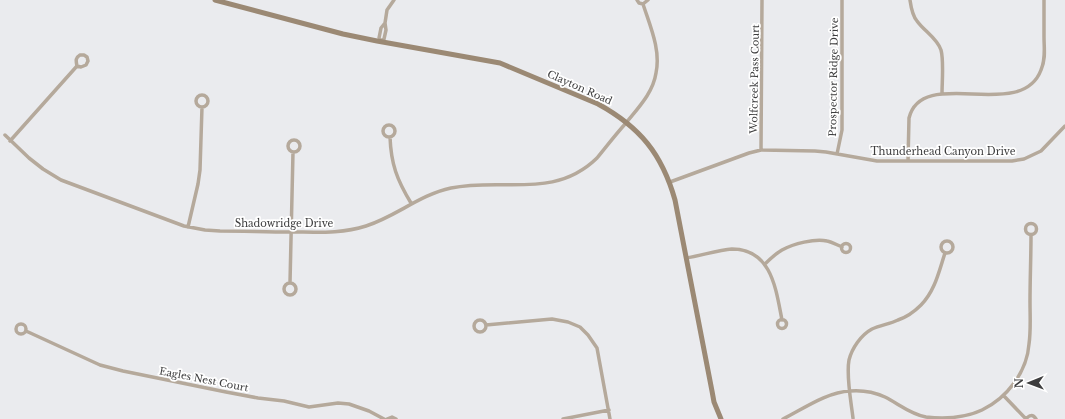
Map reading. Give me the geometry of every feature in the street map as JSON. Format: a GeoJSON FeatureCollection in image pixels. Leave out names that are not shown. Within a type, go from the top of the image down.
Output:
{"type":"FeatureCollection","features":[{"type":"Feature","properties":{"kind":"main road","name":"Clayton Road"},"geometry":{"type":"LineString","coordinates":[[215,0],[343,34],[500,63],[598,104],[626,122],[640,134],[652,149],[664,168],[670,182],[675,200],[710,386],[714,402],[721,419]]}},
{"type":"Feature","properties":{"kind":"street"},"geometry":{"type":"LineString","coordinates":[[381,42],[384,39],[386,30],[385,23],[387,10],[394,0]]}},
{"type":"Feature","properties":{"kind":"street"},"geometry":{"type":"LineString","coordinates":[[637,0],[639,3],[643,4],[648,0]]}},
{"type":"Feature","properties":{"kind":"street","name":"Wolfcreek Pass Court"},"geometry":{"type":"LineString","coordinates":[[761,150],[762,0]]}},
{"type":"Feature","properties":{"kind":"street","name":"Prospector Ridge Drive"},"geometry":{"type":"LineString","coordinates":[[837,154],[842,130],[842,0]]}},
{"type":"Feature","properties":{"kind":"street"},"geometry":{"type":"LineString","coordinates":[[910,0],[916,20],[936,42],[941,50],[942,94]]}},
{"type":"Feature","properties":{"kind":"street"},"geometry":{"type":"LineString","coordinates":[[908,161],[911,113],[917,104],[925,98],[931,95],[942,94],[1006,94],[1022,90],[1035,80],[1039,75],[1044,58],[1044,0]]}},
{"type":"Feature","properties":{"kind":"street","name":"Shadowridge Drive"},"geometry":{"type":"LineString","coordinates":[[5,135],[43,169],[61,180],[188,227],[205,230],[292,232],[332,232],[355,229],[384,219],[411,203],[435,192],[474,185],[536,184],[553,182],[565,179],[580,172],[592,162],[648,95],[656,73],[657,60],[654,36],[643,4]]}},
{"type":"Feature","properties":{"kind":"street"},"geometry":{"type":"LineString","coordinates":[[10,140],[77,66]]}},
{"type":"Feature","properties":{"kind":"street"},"geometry":{"type":"LineString","coordinates":[[188,227],[200,170],[202,107]]}},
{"type":"Feature","properties":{"kind":"street","name":"Thunderhead Canyon Drive"},"geometry":{"type":"LineString","coordinates":[[670,182],[761,150],[815,151],[877,161],[1012,161],[1041,151],[1065,126]]}},
{"type":"Feature","properties":{"kind":"street"},"geometry":{"type":"LineString","coordinates":[[390,137],[394,170],[411,203]]}},
{"type":"Feature","properties":{"kind":"street"},"geometry":{"type":"LineString","coordinates":[[290,283],[293,152]]}},
{"type":"Feature","properties":{"kind":"street"},"geometry":{"type":"LineString","coordinates":[[783,419],[829,396],[850,390],[861,390],[878,394],[916,414],[926,417],[939,418],[961,417],[971,414],[986,408],[1004,396],[1021,372],[1026,360],[1029,345],[1031,235]]}},
{"type":"Feature","properties":{"kind":"street"},"geometry":{"type":"LineString","coordinates":[[765,264],[782,250],[808,241],[827,241],[842,247]]}},
{"type":"Feature","properties":{"kind":"street"},"geometry":{"type":"LineString","coordinates":[[686,258],[732,249],[749,253],[757,257],[765,264],[773,279],[782,320]]}},
{"type":"Feature","properties":{"kind":"street"},"geometry":{"type":"LineString","coordinates":[[853,419],[848,369],[849,361],[856,344],[872,329],[903,318],[912,313],[921,305],[932,290],[945,253]]}},
{"type":"Feature","properties":{"kind":"street"},"geometry":{"type":"LineString","coordinates":[[486,325],[552,319],[568,322],[580,327],[597,348],[610,419]]}},
{"type":"Feature","properties":{"kind":"street","name":"Eagles Nest Court"},"geometry":{"type":"LineString","coordinates":[[26,331],[100,365],[122,371],[308,406],[338,403],[349,404],[386,419],[392,417],[396,419]]}},
{"type":"Feature","properties":{"kind":"street"},"geometry":{"type":"LineString","coordinates":[[1004,396],[1026,419],[1031,416],[1035,417],[1036,419]]}},
{"type":"Feature","properties":{"kind":"street"},"geometry":{"type":"LineString","coordinates":[[563,419],[609,410]]}}]}
